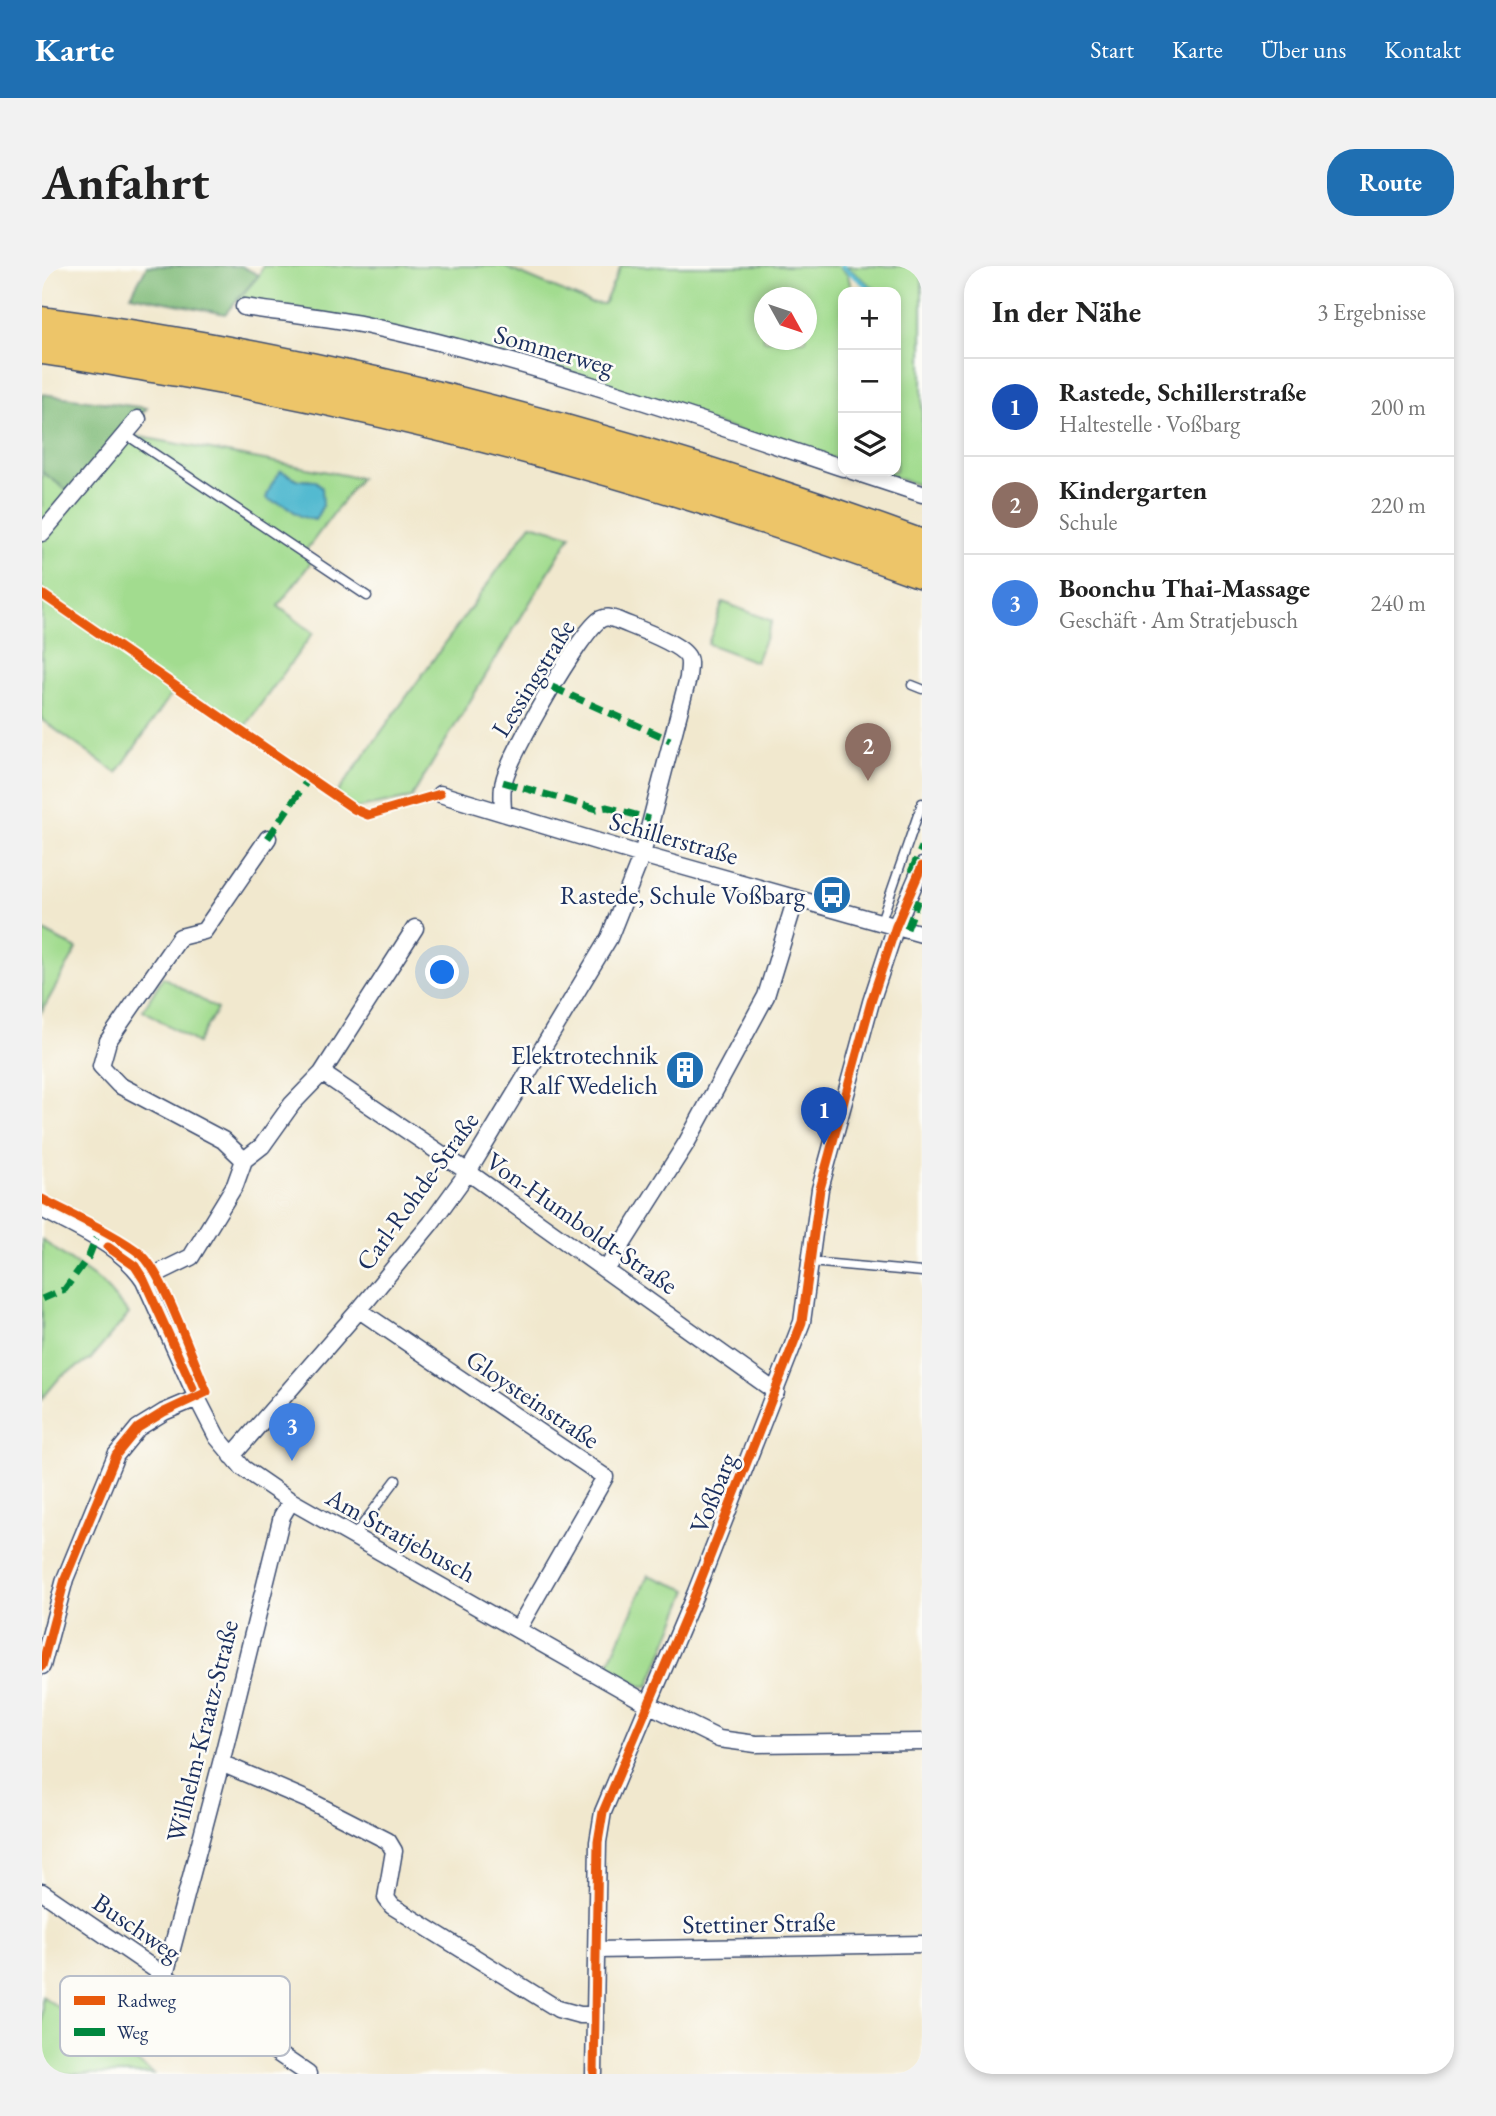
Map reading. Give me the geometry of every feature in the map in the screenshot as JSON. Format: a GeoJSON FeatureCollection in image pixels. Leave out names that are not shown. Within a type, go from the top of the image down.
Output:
{"type":"FeatureCollection","features":[{"type":"Feature","properties":{"kind":"highway"},"geometry":{"type":"LineString","coordinates":[[42,322],[329,372],[532,420],[784,496],[922,545]]}},
{"type":"Feature","properties":{"kind":"highway"},"geometry":{"type":"LineString","coordinates":[[42,349],[320,398],[524,446],[625,474],[801,529],[922,573]]}},
{"type":"Feature","properties":{"kind":"street","name":"Sommerweg"},"geometry":{"type":"LineString","coordinates":[[244,307],[364,325],[548,373],[680,412],[838,466]]}},
{"type":"Feature","properties":{"kind":"street"},"geometry":{"type":"LineString","coordinates":[[42,533],[138,419]]}},
{"type":"Feature","properties":{"kind":"street"},"geometry":{"type":"LineString","coordinates":[[867,476],[922,494]]}},
{"type":"Feature","properties":{"kind":"street","name":"Lessingstraße"},"geometry":{"type":"LineString","coordinates":[[503,813],[503,782],[523,734],[592,628],[604,618],[617,620],[674,646],[689,660],[688,678],[642,855]]}},
{"type":"Feature","properties":{"kind":"street","name":"Schillerstraße"},"geometry":{"type":"LineString","coordinates":[[440,794],[642,855],[922,934]]}},
{"type":"Feature","properties":{"kind":"street"},"geometry":{"type":"LineString","coordinates":[[244,1160],[223,1140],[119,1085],[101,1066],[108,1041],[180,937],[204,930],[268,838]]}},
{"type":"Feature","properties":{"kind":"street","name":"Carl-Rohde-Straße"},"geometry":{"type":"LineString","coordinates":[[232,1456],[359,1310],[431,1223],[468,1172],[609,938],[642,855]]}},
{"type":"Feature","properties":{"kind":"street","name":"Voßbarg"},"geometry":{"type":"LineString","coordinates":[[594,2074],[598,1842],[603,1812],[650,1705],[802,1322],[820,1189],[871,1003],[888,924],[922,866]]}},
{"type":"Feature","properties":{"kind":"street"},"geometry":{"type":"LineString","coordinates":[[606,1270],[687,1142],[766,996],[796,898]]}},
{"type":"Feature","properties":{"kind":"street"},"geometry":{"type":"LineString","coordinates":[[144,1280],[191,1257],[235,1185],[244,1160],[262,1146],[292,1104],[322,1073],[415,928]]}},
{"type":"Feature","properties":{"kind":"street","name":"Von-Humboldt-Straße"},"geometry":{"type":"LineString","coordinates":[[322,1073],[468,1172],[776,1392]]}},
{"type":"Feature","properties":{"kind":"street","name":"Am Stratjebusch"},"geometry":{"type":"LineString","coordinates":[[42,1209],[96,1238],[135,1266],[217,1437],[243,1468],[291,1502],[650,1705],[719,1739],[738,1743],[922,1742]]}},
{"type":"Feature","properties":{"kind":"street","name":"Gloysteinstraße"},"geometry":{"type":"LineString","coordinates":[[359,1310],[605,1478],[518,1629]]}},
{"type":"Feature","properties":{"kind":"street"},"geometry":{"type":"LineString","coordinates":[[42,1666],[65,1580],[116,1455],[138,1428],[164,1412],[197,1398]]}},
{"type":"Feature","properties":{"kind":"street","name":"Wilhelm-Kraatz-Straße"},"geometry":{"type":"LineString","coordinates":[[164,1975],[221,1763],[282,1516],[291,1502]]}},
{"type":"Feature","properties":{"kind":"street"},"geometry":{"type":"LineString","coordinates":[[221,1763],[310,1801],[388,1841],[394,1851],[386,1898],[392,1906],[558,2009],[580,2015],[594,2015]]}},
{"type":"Feature","properties":{"kind":"street","name":"Buschweg"},"geometry":{"type":"LineString","coordinates":[[42,1892],[164,1975]]}},
{"type":"Feature","properties":{"kind":"street","name":"Stettiner Straße"},"geometry":{"type":"LineString","coordinates":[[598,1950],[922,1944]]}},
{"type":"Feature","properties":{"kind":"street","name":"Buschweg"},"geometry":{"type":"LineString","coordinates":[[282,2056],[308,2074]]}},
{"type":"Feature","properties":{"kind":"lane"},"geometry":{"type":"LineString","coordinates":[[125,434],[368,596]]}},
{"type":"Feature","properties":{"kind":"lane"},"geometry":{"type":"LineString","coordinates":[[912,685],[922,689]]}},
{"type":"Feature","properties":{"kind":"lane"},"geometry":{"type":"LineString","coordinates":[[888,924],[922,803]]}},
{"type":"Feature","properties":{"kind":"lane"},"geometry":{"type":"LineString","coordinates":[[810,1262],[922,1272]]}},
{"type":"Feature","properties":{"kind":"lane"},"geometry":{"type":"LineString","coordinates":[[353,1537],[397,1480]]}},
{"type":"Feature","properties":{"kind":"green space"},"geometry":{"type":"Polygon","coordinates":[[[147,266],[241,266],[259,275],[225,314],[131,295],[147,266]]]}},
{"type":"Feature","properties":{"kind":"green space"},"geometry":{"type":"Polygon","coordinates":[[[263,266],[507,266],[590,303],[604,304],[621,266],[838,266],[848,275],[851,287],[838,287],[838,460],[365,322],[237,301],[259,275],[263,266]]]}},
{"type":"Feature","properties":{"kind":"green space"},"geometry":{"type":"Polygon","coordinates":[[[846,266],[922,266],[922,486],[890,476],[901,476],[901,287],[873,287],[846,266]]]}},
{"type":"Feature","properties":{"kind":"green space"},"geometry":{"type":"Polygon","coordinates":[[[42,394],[147,408],[74,495],[42,472],[42,394]]]}},
{"type":"Feature","properties":{"kind":"green space"},"geometry":{"type":"Polygon","coordinates":[[[125,434],[360,478],[304,553],[312,561],[278,606],[313,633],[242,730],[177,686],[117,773],[42,720],[42,472],[74,495],[125,434]],[[282,472],[288,505],[297,514],[315,520],[323,505],[309,480],[299,480],[282,472]]]}},
{"type":"Feature","properties":{"kind":"green space"},"geometry":{"type":"Polygon","coordinates":[[[531,524],[571,535],[411,798],[354,809],[335,796],[531,524]]]}},
{"type":"Feature","properties":{"kind":"green space"},"geometry":{"type":"Polygon","coordinates":[[[723,602],[772,621],[756,662],[708,644],[723,602]]]}},
{"type":"Feature","properties":{"kind":"green space"},"geometry":{"type":"Polygon","coordinates":[[[42,930],[77,949],[42,1011],[42,930]]]}},
{"type":"Feature","properties":{"kind":"green space"},"geometry":{"type":"Polygon","coordinates":[[[163,977],[217,1009],[197,1043],[143,1010],[163,977]]]}},
{"type":"Feature","properties":{"kind":"green space"},"geometry":{"type":"Polygon","coordinates":[[[42,1240],[101,1282],[129,1314],[90,1360],[61,1376],[42,1399],[42,1240]]]}},
{"type":"Feature","properties":{"kind":"green space"},"geometry":{"type":"Polygon","coordinates":[[[648,1575],[688,1590],[649,1686],[641,1686],[607,1667],[648,1575]]]}},
{"type":"Feature","properties":{"kind":"green space"},"geometry":{"type":"Polygon","coordinates":[[[42,1996],[60,2009],[60,2056],[128,2056],[154,2074],[42,2074],[42,1996]]]}},
{"type":"Feature","properties":{"kind":"water"},"geometry":{"type":"Polygon","coordinates":[[[281,471],[299,480],[316,481],[322,488],[323,505],[315,520],[300,516],[286,505],[266,498],[281,471]]]}},
{"type":"Feature","properties":{"kind":"waterway"},"geometry":{"type":"LineString","coordinates":[[842,266],[869,287]]}},
{"type":"Feature","properties":{"kind":"marked path"},"geometry":{"type":"LineString","coordinates":[[552,687],[670,740]]}},
{"type":"Feature","properties":{"kind":"marked path"},"geometry":{"type":"LineString","coordinates":[[268,838],[309,778]]}},
{"type":"Feature","properties":{"kind":"marked path"},"geometry":{"type":"LineString","coordinates":[[503,782],[597,809],[607,807],[650,819]]}},
{"type":"Feature","properties":{"kind":"marked path"},"geometry":{"type":"LineString","coordinates":[[911,872],[922,847]]}},
{"type":"Feature","properties":{"kind":"marked path"},"geometry":{"type":"LineString","coordinates":[[907,929],[918,900]]}},
{"type":"Feature","properties":{"kind":"marked path"},"geometry":{"type":"LineString","coordinates":[[42,1299],[65,1289],[89,1256],[96,1238]]}},
{"type":"Feature","properties":{"kind":"cycle path"},"geometry":{"type":"LineString","coordinates":[[42,594],[354,809],[368,815],[440,794]]}},
{"type":"Feature","properties":{"kind":"cycle path"},"geometry":{"type":"LineString","coordinates":[[594,2074],[598,1842],[603,1812],[696,1592],[802,1322],[820,1189],[871,1002],[896,926],[922,866]]}},
{"type":"Feature","properties":{"kind":"cycle path"},"geometry":{"type":"LineString","coordinates":[[42,1199],[107,1232],[142,1255],[151,1265],[169,1299],[207,1392],[164,1412],[138,1428],[116,1455],[65,1579],[42,1666]]}},
{"type":"Feature","properties":{"kind":"cycle path"},"geometry":{"type":"LineString","coordinates":[[108,1247],[135,1266],[144,1280],[193,1388]]}},
{"type":"Feature","properties":{"kind":"place","name":"Kindergarten"},"geometry":{"type":"Point","coordinates":[868,781]}},
{"type":"Feature","properties":{"kind":"place","name":"Rastede, Schule Voßbarg"},"geometry":{"type":"Point","coordinates":[832,895]}},
{"type":"Feature","properties":{"kind":"place","name":"Elektrotechnik Ralf Wedelich"},"geometry":{"type":"Point","coordinates":[685,1070]}},
{"type":"Feature","properties":{"kind":"place","name":"Rastede, Schillerstraße"},"geometry":{"type":"Point","coordinates":[824,1145]}},
{"type":"Feature","properties":{"kind":"place","name":"Boonchu Thai-Massage"},"geometry":{"type":"Point","coordinates":[292,1461]}}]}
